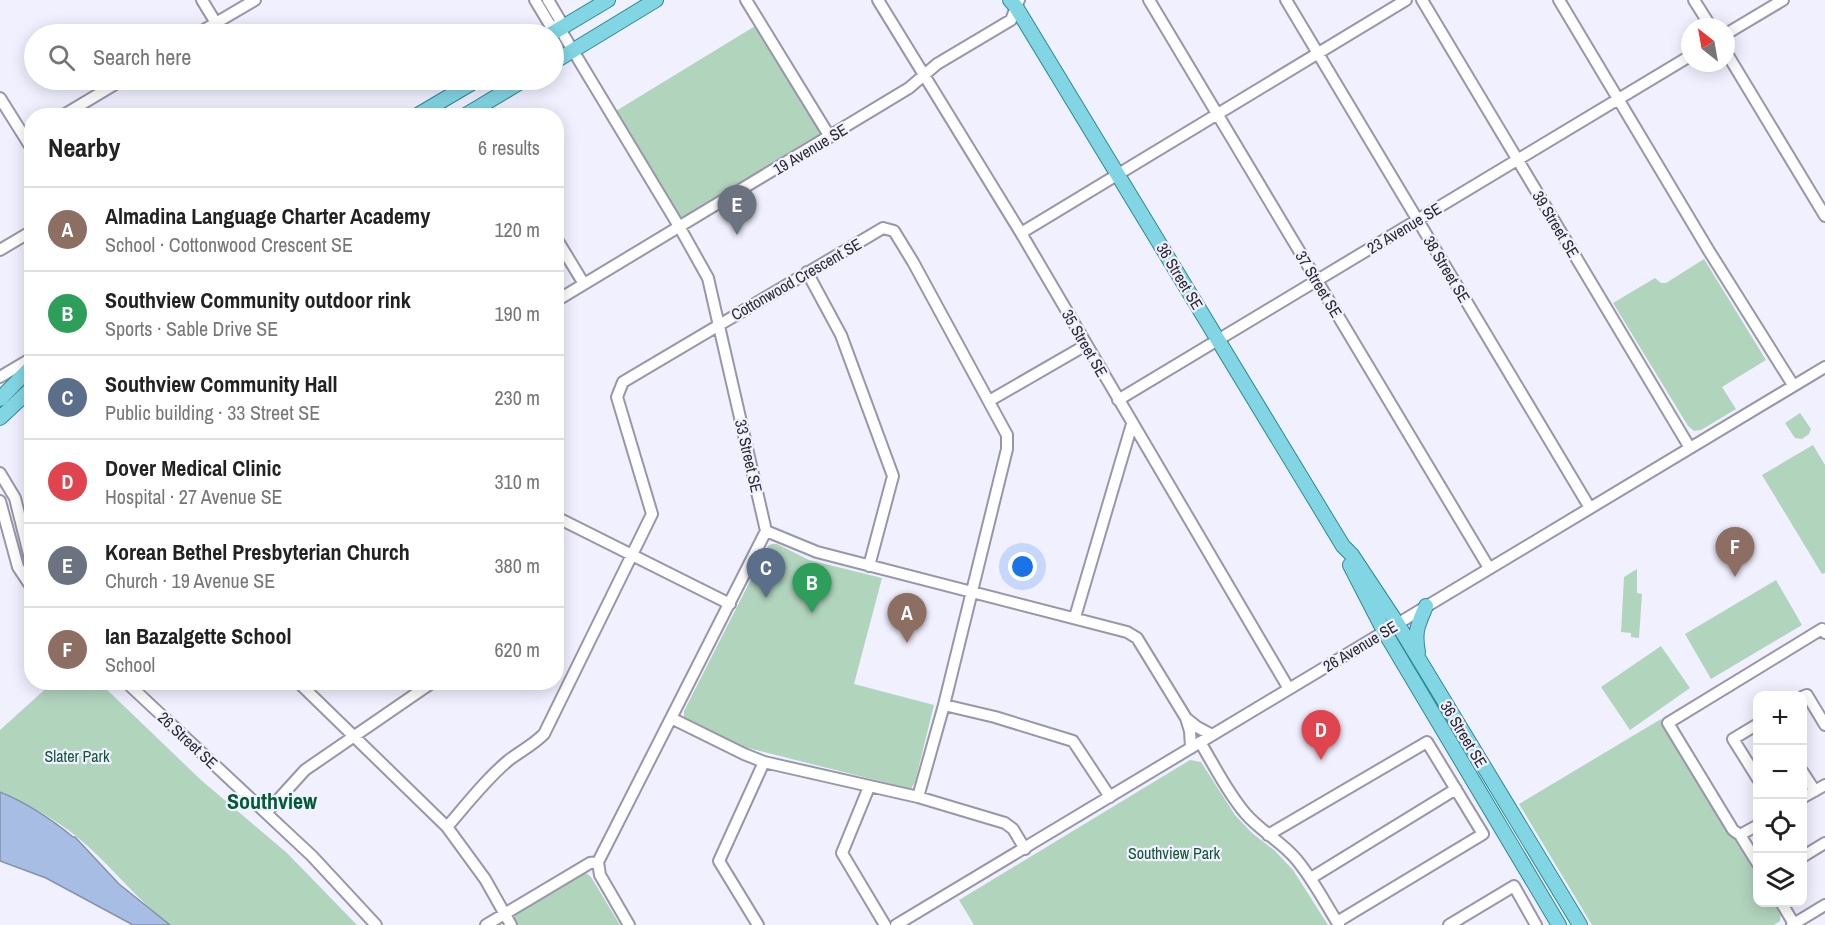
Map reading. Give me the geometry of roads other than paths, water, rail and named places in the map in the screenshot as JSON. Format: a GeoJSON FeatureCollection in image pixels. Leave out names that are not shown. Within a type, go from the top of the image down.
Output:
{"type":"FeatureCollection","features":[{"type":"Feature","properties":{"kind":"main road"},"geometry":{"type":"LineString","coordinates":[[564,27],[608,0]]}},
{"type":"Feature","properties":{"kind":"main road"},"geometry":{"type":"LineString","coordinates":[[564,56],[656,0]]}},
{"type":"Feature","properties":{"kind":"main road","name":"36 Street SE"},"geometry":{"type":"LineString","coordinates":[[1015,2],[1343,546],[1348,561],[1384,631],[1559,925]]}},
{"type":"Feature","properties":{"kind":"main road"},"geometry":{"type":"LineString","coordinates":[[432,108],[461,90]]}},
{"type":"Feature","properties":{"kind":"main road"},"geometry":{"type":"LineString","coordinates":[[477,108],[507,90]]}},
{"type":"Feature","properties":{"kind":"main road"},"geometry":{"type":"LineString","coordinates":[[0,399],[24,374]]}},
{"type":"Feature","properties":{"kind":"main road"},"geometry":{"type":"LineString","coordinates":[[0,429],[3,416],[24,396]]}},
{"type":"Feature","properties":{"kind":"main road","name":"36 Street SE"},"geometry":{"type":"LineString","coordinates":[[1343,546],[1352,555],[1397,623],[1580,925]]}},
{"type":"Feature","properties":{"kind":"main road"},"geometry":{"type":"LineString","coordinates":[[1420,660],[1415,637],[1416,627],[1426,606]]}},
{"type":"Feature","properties":{"kind":"street"},"geometry":{"type":"LineString","coordinates":[[202,0],[216,23],[255,0]]}},
{"type":"Feature","properties":{"kind":"street"},"geometry":{"type":"LineString","coordinates":[[535,0],[549,24]]}},
{"type":"Feature","properties":{"kind":"street"},"geometry":{"type":"LineString","coordinates":[[548,0],[560,20],[559,24]]}},
{"type":"Feature","properties":{"kind":"street"},"geometry":{"type":"LineString","coordinates":[[746,0],[830,137]]}},
{"type":"Feature","properties":{"kind":"street","name":"35 Street SE"},"geometry":{"type":"LineString","coordinates":[[878,0],[1021,233],[1289,689]]}},
{"type":"Feature","properties":{"kind":"street","name":"37 Street SE"},"geometry":{"type":"LineString","coordinates":[[1149,0],[1489,568]]}},
{"type":"Feature","properties":{"kind":"street","name":"38 Street SE"},"geometry":{"type":"LineString","coordinates":[[1286,0],[1590,508]]}},
{"type":"Feature","properties":{"kind":"street"},"geometry":{"type":"LineString","coordinates":[[1021,233],[1406,0]]}},
{"type":"Feature","properties":{"kind":"street","name":"39 Street SE"},"geometry":{"type":"LineString","coordinates":[[1422,0],[1690,448]]}},
{"type":"Feature","properties":{"kind":"street"},"geometry":{"type":"LineString","coordinates":[[1559,0],[1703,241],[1793,385]]}},
{"type":"Feature","properties":{"kind":"street"},"geometry":{"type":"LineString","coordinates":[[1694,0],[1705,18]]}},
{"type":"Feature","properties":{"kind":"street"},"geometry":{"type":"LineString","coordinates":[[1735,29],[1783,0]]}},
{"type":"Feature","properties":{"kind":"street","name":"19 Avenue SE"},"geometry":{"type":"LineString","coordinates":[[564,297],[909,88],[938,64],[1011,20],[1015,2]]}},
{"type":"Feature","properties":{"kind":"street","name":"33 Street SE"},"geometry":{"type":"LineString","coordinates":[[564,40],[573,50],[708,278],[766,531]]}},
{"type":"Feature","properties":{"kind":"street","name":"23 Avenue SE"},"geometry":{"type":"LineString","coordinates":[[1118,400],[1681,61]]}},
{"type":"Feature","properties":{"kind":"street"},"geometry":{"type":"LineString","coordinates":[[1735,67],[1825,216]]}},
{"type":"Feature","properties":{"kind":"street"},"geometry":{"type":"LineString","coordinates":[[75,108],[105,90]]}},
{"type":"Feature","properties":{"kind":"street"},"geometry":{"type":"LineString","coordinates":[[0,98],[4,115],[24,132]]}},
{"type":"Feature","properties":{"kind":"street","name":"Cottonwood Crescent SE"},"geometry":{"type":"LineString","coordinates":[[447,827],[483,784],[510,759],[534,744],[544,734],[652,514],[617,397],[623,382],[883,228],[894,231],[919,272],[1007,435],[1007,448],[973,592],[918,797]]}},
{"type":"Feature","properties":{"kind":"street"},"geometry":{"type":"LineString","coordinates":[[0,250],[24,236]]}},
{"type":"Feature","properties":{"kind":"street"},"geometry":{"type":"LineString","coordinates":[[564,251],[584,284]]}},
{"type":"Feature","properties":{"kind":"street"},"geometry":{"type":"LineString","coordinates":[[807,272],[841,335],[892,476],[869,566]]}},
{"type":"Feature","properties":{"kind":"street"},"geometry":{"type":"LineString","coordinates":[[989,401],[1086,345]]}},
{"type":"Feature","properties":{"kind":"street"},"geometry":{"type":"LineString","coordinates":[[0,377],[24,363]]}},
{"type":"Feature","properties":{"kind":"street","name":"26 Avenue SE"},"geometry":{"type":"LineString","coordinates":[[896,925],[1825,367]]}},
{"type":"Feature","properties":{"kind":"street"},"geometry":{"type":"LineString","coordinates":[[1075,617],[1132,424]]}},
{"type":"Feature","properties":{"kind":"street"},"geometry":{"type":"LineString","coordinates":[[0,473],[15,498],[24,534]]}},
{"type":"Feature","properties":{"kind":"street"},"geometry":{"type":"LineString","coordinates":[[0,501],[18,567],[24,576]]}},
{"type":"Feature","properties":{"kind":"street"},"geometry":{"type":"LineString","coordinates":[[564,521],[730,604]]}},
{"type":"Feature","properties":{"kind":"street"},"geometry":{"type":"LineString","coordinates":[[629,925],[600,875],[598,862],[766,531],[817,552],[1075,617],[1127,632],[1137,638],[1186,718],[1196,745],[1243,811],[1268,835],[1286,849],[1311,878],[1338,923],[1482,834],[1427,742],[1268,835]]}},
{"type":"Feature","properties":{"kind":"street"},"geometry":{"type":"LineString","coordinates":[[1753,856],[1740,835],[1733,830],[1668,723],[1822,629],[1825,633]]}},
{"type":"Feature","properties":{"kind":"street","name":"26 Street SE"},"geometry":{"type":"LineString","coordinates":[[135,690],[312,856],[376,925]]}},
{"type":"Feature","properties":{"kind":"street"},"geometry":{"type":"LineString","coordinates":[[306,690],[447,827],[485,879],[511,925]]}},
{"type":"Feature","properties":{"kind":"street"},"geometry":{"type":"LineString","coordinates":[[266,813],[305,770],[421,690]]}},
{"type":"Feature","properties":{"kind":"street"},"geometry":{"type":"LineString","coordinates":[[1807,695],[1825,725]]}},
{"type":"Feature","properties":{"kind":"street"},"geometry":{"type":"LineString","coordinates":[[944,705],[995,717],[1073,741],[1110,797]]}},
{"type":"Feature","properties":{"kind":"street"},"geometry":{"type":"LineString","coordinates":[[671,718],[764,762],[918,797],[1005,823],[1013,829],[1025,849]]}},
{"type":"Feature","properties":{"kind":"street"},"geometry":{"type":"LineString","coordinates":[[1186,718],[1197,728],[1212,735]]}},
{"type":"Feature","properties":{"kind":"street"},"geometry":{"type":"LineString","coordinates":[[1753,727],[1733,739],[1753,771]]}},
{"type":"Feature","properties":{"kind":"street"},"geometry":{"type":"LineString","coordinates":[[758,925],[719,861],[764,762]]}},
{"type":"Feature","properties":{"kind":"street"},"geometry":{"type":"LineString","coordinates":[[1807,778],[1815,791]]}},
{"type":"Feature","properties":{"kind":"street"},"geometry":{"type":"LineString","coordinates":[[1807,796],[1825,785]]}},
{"type":"Feature","properties":{"kind":"street"},"geometry":{"type":"LineString","coordinates":[[869,787],[842,853],[885,925]]}},
{"type":"Feature","properties":{"kind":"street"},"geometry":{"type":"LineString","coordinates":[[1311,878],[1456,789]]}},
{"type":"Feature","properties":{"kind":"street"},"geometry":{"type":"LineString","coordinates":[[1740,835],[1753,828]]}},
{"type":"Feature","properties":{"kind":"street"},"geometry":{"type":"LineString","coordinates":[[1807,854],[1825,843]]}},
{"type":"Feature","properties":{"kind":"street"},"geometry":{"type":"LineString","coordinates":[[486,925],[590,863],[598,862]]}},
{"type":"Feature","properties":{"kind":"street"},"geometry":{"type":"LineString","coordinates":[[1449,925],[1514,886],[1536,925]]}},
{"type":"Feature","properties":{"kind":"street"},"geometry":{"type":"LineString","coordinates":[[1783,907],[1793,924],[1825,905]]}},
{"type":"Feature","properties":{"kind":"water"},"geometry":{"type":"Polygon","coordinates":[[[0,792],[29,806],[75,837],[119,884],[170,925],[133,925],[46,878],[0,861],[0,792]]]}},
{"type":"Feature","properties":{"kind":"place","name":"Korean Bethel Presbyterian Church"},"geometry":{"type":"Point","coordinates":[737,235]}},
{"type":"Feature","properties":{"kind":"place","name":"Ian Bazalgette School"},"geometry":{"type":"Point","coordinates":[1735,577]}},
{"type":"Feature","properties":{"kind":"place","name":"Southview Community Hall"},"geometry":{"type":"Point","coordinates":[766,598]}},
{"type":"Feature","properties":{"kind":"place","name":"Southview Community outdoor rink"},"geometry":{"type":"Point","coordinates":[812,613]}},
{"type":"Feature","properties":{"kind":"place","name":"Almadina Language Charter Academy"},"geometry":{"type":"Point","coordinates":[907,643]}},
{"type":"Feature","properties":{"kind":"place","name":"Dover Medical Clinic"},"geometry":{"type":"Point","coordinates":[1321,760]}},
{"type":"Feature","properties":{"kind":"district","name":"Southview"},"geometry":{"type":"Point","coordinates":[272,801]}},
{"type":"Feature","properties":{"kind":"park label","name":"Slater Park"},"geometry":{"type":"Point","coordinates":[77,756]}},
{"type":"Feature","properties":{"kind":"park label","name":"Southview Park"},"geometry":{"type":"Point","coordinates":[1174,853]}}]}
